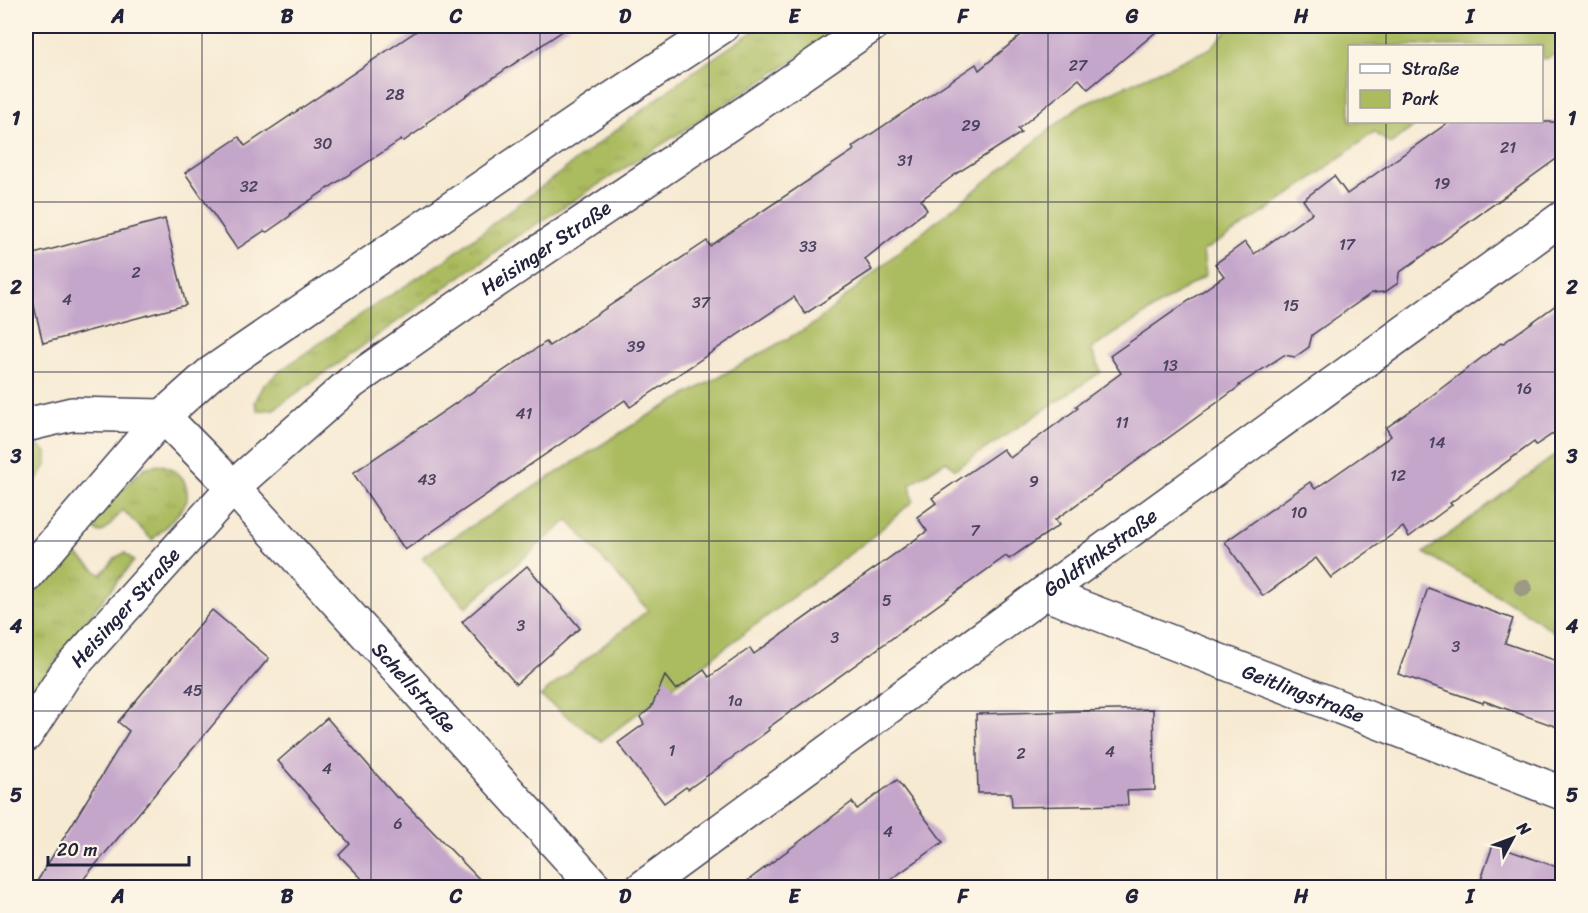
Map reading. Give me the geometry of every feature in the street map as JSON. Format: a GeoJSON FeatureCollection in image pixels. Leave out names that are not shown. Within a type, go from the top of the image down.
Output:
{"type":"FeatureCollection","features":[{"type":"Feature","properties":{"kind":"street"},"geometry":{"type":"LineString","coordinates":[[26,576],[163,416],[211,373],[601,106],[723,26]]}},
{"type":"Feature","properties":{"kind":"street","name":"Heisinger Straße"},"geometry":{"type":"LineString","coordinates":[[26,735],[66,673],[233,488],[352,382],[487,287],[739,118],[871,26]]}},
{"type":"Feature","properties":{"kind":"street","name":"Goldfinkstraße"},"geometry":{"type":"LineString","coordinates":[[642,888],[1044,593],[1563,218]]}},
{"type":"Feature","properties":{"kind":"street"},"geometry":{"type":"LineString","coordinates":[[26,425],[72,414],[163,416],[233,488]]}},
{"type":"Feature","properties":{"kind":"street","name":"Schellstraße"},"geometry":{"type":"LineString","coordinates":[[233,488],[596,888]]}},
{"type":"Feature","properties":{"kind":"street","name":"Geitlingstraße"},"geometry":{"type":"LineString","coordinates":[[1044,593],[1563,793]]}},
{"type":"Feature","properties":{"kind":"green space"},"geometry":{"type":"Polygon","coordinates":[[[761,26],[848,26],[516,237],[274,409],[258,411],[255,402],[264,385],[284,368],[363,313],[444,261],[687,76],[761,26]]]}},
{"type":"Feature","properties":{"kind":"green space"},"geometry":{"type":"Polygon","coordinates":[[[1231,26],[1562,26],[1562,50],[1543,59],[1543,45],[1348,45],[1348,123],[1419,123],[1390,144],[1374,132],[1269,209],[1203,251],[1206,275],[1091,349],[1101,372],[955,469],[946,461],[910,484],[913,501],[871,538],[601,741],[540,696],[648,610],[568,520],[466,607],[422,557],[646,417],[814,324],[903,248],[1078,107],[1211,48],[1231,26]]]}},
{"type":"Feature","properties":{"kind":"green space"},"geometry":{"type":"Polygon","coordinates":[[[35,444],[44,450],[47,460],[42,472],[26,492],[26,446],[35,444]]]}},
{"type":"Feature","properties":{"kind":"green space"},"geometry":{"type":"Polygon","coordinates":[[[1562,450],[1562,637],[1516,606],[1424,553],[1562,450]]]}},
{"type":"Feature","properties":{"kind":"green space"},"geometry":{"type":"Polygon","coordinates":[[[162,465],[180,475],[186,486],[187,498],[185,505],[177,515],[152,540],[123,510],[104,531],[99,533],[88,523],[144,468],[162,465]]]}},
{"type":"Feature","properties":{"kind":"green space"},"geometry":{"type":"Polygon","coordinates":[[[69,548],[101,575],[116,557],[125,553],[134,561],[77,632],[26,706],[26,603],[69,548]]]}},
{"type":"Feature","properties":{"kind":"building"},"geometry":{"type":"Polygon","coordinates":[[[424,26],[570,26],[426,123],[427,125],[404,141],[401,140],[291,213],[267,232],[264,231],[237,249],[185,173],[239,137],[245,146],[424,26]]]}},
{"type":"Feature","properties":{"kind":"building"},"geometry":{"type":"Polygon","coordinates":[[[1032,26],[1163,26],[1088,89],[1079,79],[1018,129],[1021,133],[957,173],[921,200],[927,210],[865,259],[872,270],[805,314],[794,297],[630,407],[625,400],[405,550],[353,473],[546,342],[549,346],[707,241],[710,246],[854,150],[852,147],[976,64],[979,70],[1032,26]]]}},
{"type":"Feature","properties":{"kind":"building"},"geometry":{"type":"Polygon","coordinates":[[[1563,122],[1563,154],[1399,273],[1398,283],[1385,292],[1372,293],[1312,335],[1309,347],[1295,357],[1284,355],[1239,385],[1055,520],[1059,525],[1009,559],[1006,556],[768,728],[769,730],[721,766],[664,803],[618,743],[644,724],[640,717],[651,708],[665,676],[676,690],[704,670],[709,677],[750,648],[754,654],[927,531],[917,517],[936,503],[932,498],[1003,449],[1010,458],[1121,373],[1110,356],[1224,276],[1215,264],[1245,242],[1254,254],[1312,213],[1303,200],[1334,176],[1347,194],[1448,123],[1563,122]]]}},
{"type":"Feature","properties":{"kind":"building"},"geometry":{"type":"Polygon","coordinates":[[[165,219],[186,305],[43,343],[26,272],[26,256],[165,219]]]}},
{"type":"Feature","properties":{"kind":"building"},"geometry":{"type":"Polygon","coordinates":[[[1563,300],[1563,427],[1536,445],[1534,442],[1450,503],[1452,505],[1409,537],[1403,527],[1331,578],[1316,558],[1263,596],[1225,542],[1310,482],[1315,489],[1391,436],[1386,428],[1563,300]]]}},
{"type":"Feature","properties":{"kind":"building"},"geometry":{"type":"Polygon","coordinates":[[[527,566],[580,628],[516,684],[462,622],[527,566]]]}},
{"type":"Feature","properties":{"kind":"building"},"geometry":{"type":"Polygon","coordinates":[[[1428,588],[1513,619],[1505,643],[1563,663],[1563,729],[1398,674],[1428,588]]]}},
{"type":"Feature","properties":{"kind":"building"},"geometry":{"type":"Polygon","coordinates":[[[212,610],[269,658],[76,888],[33,888],[129,731],[118,722],[212,610]]]}},
{"type":"Feature","properties":{"kind":"building"},"geometry":{"type":"Polygon","coordinates":[[[1153,709],[1155,790],[1127,791],[1128,805],[1012,807],[1011,793],[978,793],[976,714],[1153,709]]]}},
{"type":"Feature","properties":{"kind":"building"},"geometry":{"type":"Polygon","coordinates":[[[327,718],[397,798],[399,797],[488,888],[371,888],[339,855],[350,844],[278,761],[327,718]]]}},
{"type":"Feature","properties":{"kind":"building"},"geometry":{"type":"Polygon","coordinates":[[[897,780],[943,842],[879,888],[738,888],[852,802],[857,809],[897,780]]]}},
{"type":"Feature","properties":{"kind":"building"},"geometry":{"type":"Polygon","coordinates":[[[1493,845],[1563,869],[1563,888],[1478,888],[1493,845]]]}}]}
